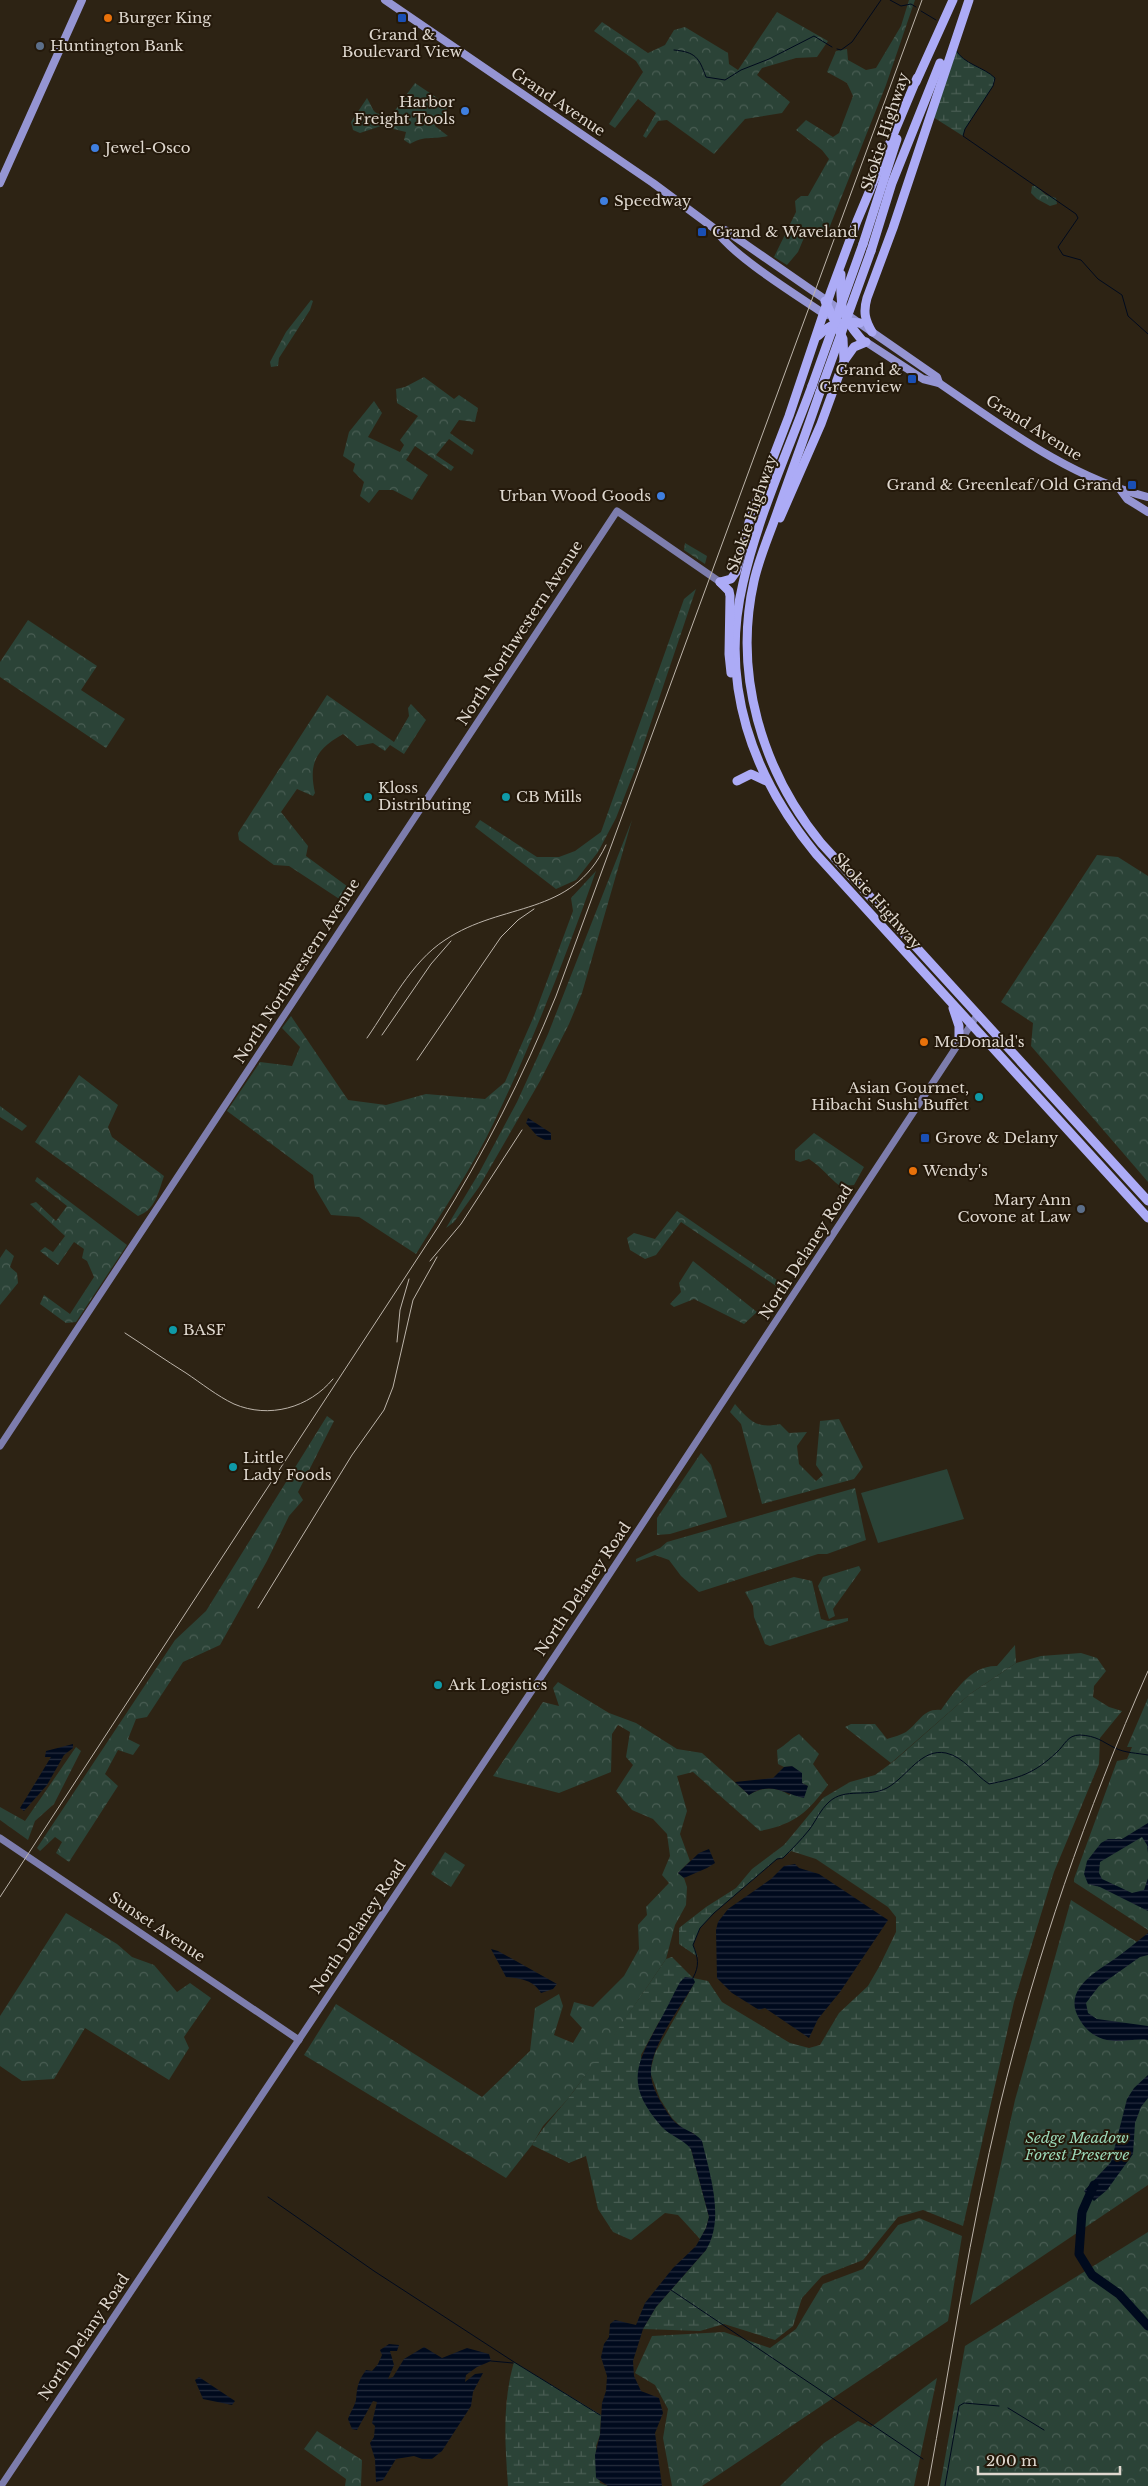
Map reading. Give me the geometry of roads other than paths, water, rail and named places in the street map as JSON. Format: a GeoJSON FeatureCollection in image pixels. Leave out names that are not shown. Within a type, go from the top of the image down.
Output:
{"type":"FeatureCollection","features":[{"type":"Feature","properties":{"kind":"highway"},"geometry":{"type":"LineString","coordinates":[[927,53],[948,0]]}},
{"type":"Feature","properties":{"kind":"highway","name":"Skokie Highway"},"geometry":{"type":"LineString","coordinates":[[953,0],[917,78],[863,244],[757,536],[742,585],[736,643],[736,674],[742,714],[756,758],[766,781],[791,822],[816,854],[1148,1218]]}},
{"type":"Feature","properties":{"kind":"highway"},"geometry":{"type":"LineString","coordinates":[[872,332],[865,317],[864,310],[867,298],[893,228],[969,0]]}},
{"type":"Feature","properties":{"kind":"highway","name":"Skokie Highway"},"geometry":{"type":"LineString","coordinates":[[969,0],[951,37],[892,183],[871,251],[759,564],[749,617],[749,675],[760,729],[780,781],[798,813],[821,843],[1148,1201]]}},
{"type":"Feature","properties":{"kind":"highway"},"geometry":{"type":"LineString","coordinates":[[742,585],[748,547],[789,416],[816,338],[833,313],[842,264],[857,221],[917,78]]}},
{"type":"Feature","properties":{"kind":"highway"},"geometry":{"type":"LineString","coordinates":[[816,338],[827,327],[833,313],[839,291],[842,264]]}},
{"type":"Feature","properties":{"kind":"highway"},"geometry":{"type":"LineString","coordinates":[[833,313],[856,310],[867,298]]}},
{"type":"Feature","properties":{"kind":"highway"},"geometry":{"type":"LineString","coordinates":[[833,313],[860,323]]}},
{"type":"Feature","properties":{"kind":"highway"},"geometry":{"type":"LineString","coordinates":[[759,564],[799,478],[844,361],[854,346],[863,340],[833,313]]}},
{"type":"Feature","properties":{"kind":"highway"},"geometry":{"type":"LineString","coordinates":[[833,313],[844,339],[844,361]]}},
{"type":"Feature","properties":{"kind":"highway"},"geometry":{"type":"LineString","coordinates":[[742,714],[729,654],[730,596],[729,591],[720,582],[731,579],[736,572],[751,514],[789,416]]}},
{"type":"Feature","properties":{"kind":"highway"},"geometry":{"type":"LineString","coordinates":[[737,781],[751,774],[766,781]]}},
{"type":"Feature","properties":{"kind":"highway"},"geometry":{"type":"LineString","coordinates":[[952,1003],[960,1026],[959,1044]]}},
{"type":"Feature","properties":{"kind":"main road"},"geometry":{"type":"LineString","coordinates":[[0,183],[82,0]]}},
{"type":"Feature","properties":{"kind":"main road","name":"Grand Avenue"},"geometry":{"type":"LineString","coordinates":[[386,0],[715,228],[725,230],[833,313]]}},
{"type":"Feature","properties":{"kind":"main road","name":"Grand Avenue"},"geometry":{"type":"LineString","coordinates":[[715,228],[721,239],[833,313]]}},
{"type":"Feature","properties":{"kind":"main road","name":"Grand Avenue"},"geometry":{"type":"LineString","coordinates":[[860,323],[937,376],[939,383]]}},
{"type":"Feature","properties":{"kind":"main road","name":"Grand Avenue"},"geometry":{"type":"LineString","coordinates":[[863,340],[923,379],[939,383],[1062,464],[1119,488],[1148,497]]}},
{"type":"Feature","properties":{"kind":"main road"},"geometry":{"type":"LineString","coordinates":[[1119,488],[1127,499],[1148,512]]}},
{"type":"Feature","properties":{"kind":"street","name":"North Northwestern Avenue"},"geometry":{"type":"LineString","coordinates":[[0,1446],[616,511],[720,582]]}},
{"type":"Feature","properties":{"kind":"street","name":"North Delaney Road"},"geometry":{"type":"LineString","coordinates":[[190,2203],[608,1576],[978,1014]]}},
{"type":"Feature","properties":{"kind":"street","name":"Sunset Avenue"},"geometry":{"type":"LineString","coordinates":[[0,1838],[299,2040]]}},
{"type":"Feature","properties":{"kind":"street","name":"North Delany Road"},"geometry":{"type":"LineString","coordinates":[[1,2486],[190,2203]]}},
{"type":"Feature","properties":{"kind":"water"},"geometry":{"type":"Polygon","coordinates":[[[528,1118],[551,1133],[551,1140],[545,1140],[537,1136],[526,1123],[528,1118]]]}},
{"type":"Feature","properties":{"kind":"water"},"geometry":{"type":"Polygon","coordinates":[[[73,1744],[73,1748],[64,1755],[47,1785],[24,1811],[20,1808],[51,1757],[45,1757],[46,1751],[73,1744]]]}},
{"type":"Feature","properties":{"kind":"water"},"geometry":{"type":"Polygon","coordinates":[[[792,1766],[802,1773],[802,1783],[808,1786],[804,1798],[770,1788],[749,1795],[735,1782],[773,1778],[784,1767],[792,1766]]]}},
{"type":"Feature","properties":{"kind":"water"},"geometry":{"type":"Polygon","coordinates":[[[1148,1823],[1148,1853],[1147,1845],[1142,1837],[1100,1862],[1099,1873],[1102,1879],[1132,1893],[1144,1890],[1148,1878],[1148,1911],[1100,1887],[1088,1884],[1084,1874],[1087,1861],[1101,1843],[1108,1839],[1122,1839],[1148,1823]]]}},
{"type":"Feature","properties":{"kind":"water"},"geometry":{"type":"Polygon","coordinates":[[[709,1849],[715,1863],[684,1878],[678,1873],[699,1853],[709,1849]]]}},
{"type":"Feature","properties":{"kind":"water"},"geometry":{"type":"Polygon","coordinates":[[[795,1864],[799,1868],[819,1874],[888,1920],[840,1992],[818,2019],[809,2038],[765,2008],[759,2010],[732,1993],[717,1978],[716,1930],[718,1922],[728,1909],[771,1879],[784,1866],[795,1864]]]}},
{"type":"Feature","properties":{"kind":"water"},"geometry":{"type":"Polygon","coordinates":[[[1148,1933],[1148,1955],[1140,1957],[1099,1986],[1086,2003],[1088,2013],[1097,2019],[1148,2026],[1148,2040],[1115,2041],[1096,2036],[1085,2027],[1075,2008],[1075,1998],[1079,1988],[1095,1972],[1148,1933]]]}},
{"type":"Feature","properties":{"kind":"water"},"geometry":{"type":"Polygon","coordinates":[[[491,1949],[498,1951],[557,1984],[553,1989],[541,1993],[531,1982],[506,1977],[491,1949]]]}},
{"type":"Feature","properties":{"kind":"water"},"geometry":{"type":"Polygon","coordinates":[[[685,1977],[693,1978],[695,1982],[655,2052],[651,2074],[653,2085],[659,2098],[672,2119],[702,2141],[712,2182],[715,2225],[712,2238],[706,2250],[656,2307],[643,2329],[633,2361],[634,2376],[641,2391],[659,2398],[663,2413],[655,2433],[662,2486],[608,2486],[596,2478],[595,2455],[600,2435],[602,2403],[606,2391],[607,2376],[601,2357],[604,2344],[609,2337],[610,2324],[615,2320],[636,2325],[645,2303],[673,2268],[696,2246],[706,2228],[709,2217],[691,2149],[661,2126],[650,2112],[639,2088],[639,2066],[643,2054],[680,1982],[685,1977]]]}},
{"type":"Feature","properties":{"kind":"water"},"geometry":{"type":"Polygon","coordinates":[[[1148,2075],[1148,2098],[1141,2107],[1135,2123],[1133,2154],[1107,2190],[1094,2201],[1084,2191],[1111,2162],[1127,2099],[1134,2088],[1148,2075]]]}},
{"type":"Feature","properties":{"kind":"water"},"geometry":{"type":"Polygon","coordinates":[[[389,2344],[399,2345],[397,2351],[390,2351],[394,2365],[388,2379],[393,2377],[404,2359],[424,2347],[442,2358],[467,2348],[489,2354],[491,2361],[477,2367],[466,2375],[465,2382],[475,2374],[483,2373],[473,2392],[471,2406],[442,2451],[432,2459],[422,2459],[414,2456],[396,2459],[383,2480],[376,2482],[375,2459],[370,2443],[374,2437],[375,2426],[372,2423],[377,2402],[373,2401],[357,2430],[352,2429],[348,2419],[355,2402],[361,2378],[366,2370],[372,2371],[378,2364],[382,2355],[380,2350],[389,2344]]]}},
{"type":"Feature","properties":{"kind":"water"},"geometry":{"type":"Polygon","coordinates":[[[199,2377],[235,2401],[232,2405],[203,2399],[195,2380],[199,2377]]]}},
{"type":"Feature","properties":{"kind":"waterway"},"geometry":{"type":"LineString","coordinates":[[837,49],[841,50],[852,42],[881,0]]}},
{"type":"Feature","properties":{"kind":"waterway"},"geometry":{"type":"LineString","coordinates":[[890,0],[901,6],[911,4],[916,7]]}},
{"type":"Feature","properties":{"kind":"waterway"},"geometry":{"type":"LineString","coordinates":[[921,11],[936,20]]}},
{"type":"Feature","properties":{"kind":"waterway"},"geometry":{"type":"LineString","coordinates":[[674,50],[687,52],[696,57],[706,77],[725,80],[741,70],[769,59],[814,36],[832,47]]}},
{"type":"Feature","properties":{"kind":"waterway"},"geometry":{"type":"LineString","coordinates":[[956,50],[964,59],[995,78],[993,86],[965,129],[963,136],[1076,214],[1078,218],[1058,247],[1063,255],[1081,260],[1098,279],[1122,295],[1128,316],[1148,334]]}},
{"type":"Feature","properties":{"kind":"waterway"},"geometry":{"type":"LineString","coordinates":[[693,1978],[698,1962],[693,1945],[700,1928],[714,1913],[777,1859],[783,1858],[809,1830],[826,1805],[835,1798],[842,1795],[880,1791],[887,1788],[922,1759],[937,1753],[946,1753],[958,1758],[989,1784],[1026,1774],[1049,1759],[1069,1739],[1076,1735],[1091,1736],[1119,1750],[1148,1755]]}},
{"type":"Feature","properties":{"kind":"waterway"},"geometry":{"type":"LineString","coordinates":[[1094,2185],[1082,2212],[1079,2254],[1092,2275],[1119,2294],[1148,2326]]}},
{"type":"Feature","properties":{"kind":"waterway"},"geometry":{"type":"LineString","coordinates":[[268,2197],[374,2271],[514,2362],[600,2415]]}},
{"type":"Feature","properties":{"kind":"waterway"},"geometry":{"type":"LineString","coordinates":[[671,2290],[923,2459]]}},
{"type":"Feature","properties":{"kind":"waterway"},"geometry":{"type":"LineString","coordinates":[[491,2361],[513,2363]]}},
{"type":"Feature","properties":{"kind":"waterway"},"geometry":{"type":"LineString","coordinates":[[945,2486],[959,2406],[964,2403],[999,2406]]}},
{"type":"Feature","properties":{"kind":"waterway"},"geometry":{"type":"LineString","coordinates":[[1008,2408],[1044,2430]]}},
{"type":"Feature","properties":{"kind":"railway"},"geometry":{"type":"LineString","coordinates":[[0,1897],[438,1227],[487,1143],[516,1085],[556,996],[922,0]]}},
{"type":"Feature","properties":{"kind":"railway"},"geometry":{"type":"LineString","coordinates":[[367,1038],[411,972],[433,949],[467,928],[555,897],[574,885],[591,868],[606,845]]}},
{"type":"Feature","properties":{"kind":"railway"},"geometry":{"type":"LineString","coordinates":[[417,1060],[501,937],[518,920],[534,909]]}},
{"type":"Feature","properties":{"kind":"railway"},"geometry":{"type":"LineString","coordinates":[[382,1035],[431,964],[451,941]]}},
{"type":"Feature","properties":{"kind":"railway"},"geometry":{"type":"LineString","coordinates":[[430,1261],[461,1224],[522,1130]]}},
{"type":"Feature","properties":{"kind":"railway"},"geometry":{"type":"LineString","coordinates":[[258,1608],[352,1455],[384,1410],[393,1387],[413,1300],[437,1257]]}},
{"type":"Feature","properties":{"kind":"railway"},"geometry":{"type":"LineString","coordinates":[[397,1342],[400,1310],[409,1279]]}},
{"type":"Feature","properties":{"kind":"railway"},"geometry":{"type":"LineString","coordinates":[[125,1333],[221,1397],[247,1408],[274,1410],[300,1404],[323,1389],[333,1379]]}},
{"type":"Feature","properties":{"kind":"railway"},"geometry":{"type":"LineString","coordinates":[[928,2486],[979,2200],[1014,2049],[1046,1939],[1083,1831],[1148,1671]]}},
{"type":"Feature","properties":{"kind":"place","name":"Burger King"},"geometry":{"type":"Point","coordinates":[108,18]}},
{"type":"Feature","properties":{"kind":"place","name":"Grand & Boulevard View"},"geometry":{"type":"Point","coordinates":[402,18]}},
{"type":"Feature","properties":{"kind":"place","name":"Huntington Bank"},"geometry":{"type":"Point","coordinates":[40,46]}},
{"type":"Feature","properties":{"kind":"place","name":"Harbor Freight Tools"},"geometry":{"type":"Point","coordinates":[465,111]}},
{"type":"Feature","properties":{"kind":"place","name":"Jewel-Osco"},"geometry":{"type":"Point","coordinates":[95,148]}},
{"type":"Feature","properties":{"kind":"place","name":"Speedway"},"geometry":{"type":"Point","coordinates":[604,201]}},
{"type":"Feature","properties":{"kind":"place","name":"Grand & Waveland"},"geometry":{"type":"Point","coordinates":[702,232]}},
{"type":"Feature","properties":{"kind":"place","name":"Grand & Greenview"},"geometry":{"type":"Point","coordinates":[912,379]}},
{"type":"Feature","properties":{"kind":"place","name":"Grand & Greenleaf/Old Grand"},"geometry":{"type":"Point","coordinates":[1132,485]}},
{"type":"Feature","properties":{"kind":"place","name":"Urban Wood Goods"},"geometry":{"type":"Point","coordinates":[661,496]}},
{"type":"Feature","properties":{"kind":"place","name":"Kloss Distributing"},"geometry":{"type":"Point","coordinates":[368,797]}},
{"type":"Feature","properties":{"kind":"place","name":"CB Mills"},"geometry":{"type":"Point","coordinates":[506,797]}},
{"type":"Feature","properties":{"kind":"place","name":"McDonald's"},"geometry":{"type":"Point","coordinates":[924,1042]}},
{"type":"Feature","properties":{"kind":"place","name":"Asian Gourmet, Hibachi Sushi Buffet"},"geometry":{"type":"Point","coordinates":[979,1097]}},
{"type":"Feature","properties":{"kind":"place","name":"Grove & Delany"},"geometry":{"type":"Point","coordinates":[925,1138]}},
{"type":"Feature","properties":{"kind":"place","name":"Wendy's"},"geometry":{"type":"Point","coordinates":[913,1171]}},
{"type":"Feature","properties":{"kind":"place","name":"Mary Ann Covone at Law"},"geometry":{"type":"Point","coordinates":[1081,1209]}},
{"type":"Feature","properties":{"kind":"place","name":"BASF"},"geometry":{"type":"Point","coordinates":[173,1330]}},
{"type":"Feature","properties":{"kind":"place","name":"Little Lady Foods"},"geometry":{"type":"Point","coordinates":[233,1467]}},
{"type":"Feature","properties":{"kind":"place","name":"Ark Logistics"},"geometry":{"type":"Point","coordinates":[438,1685]}},
{"type":"Feature","properties":{"kind":"park label","name":"Sedge Meadow Forest Preserve"},"geometry":{"type":"Point","coordinates":[1077,2146]}}]}
